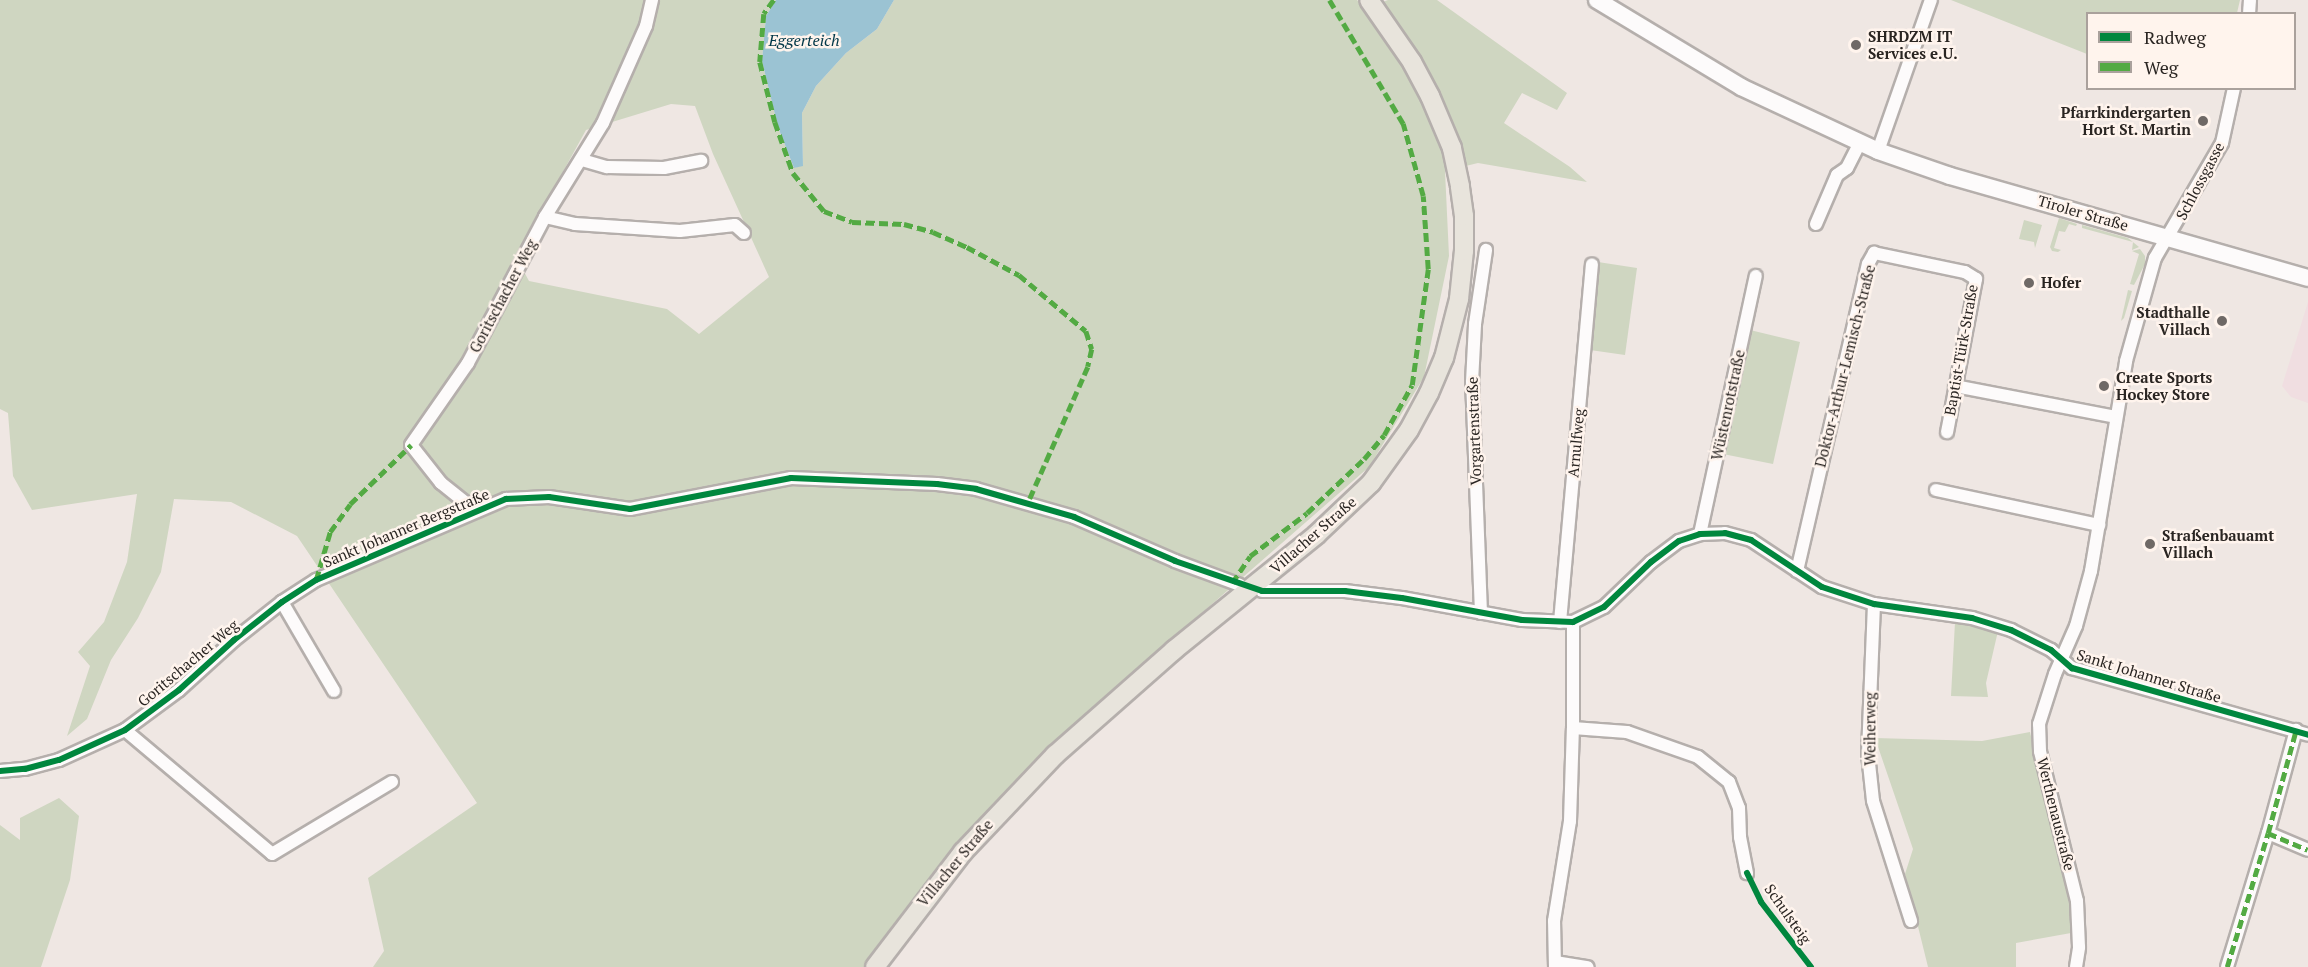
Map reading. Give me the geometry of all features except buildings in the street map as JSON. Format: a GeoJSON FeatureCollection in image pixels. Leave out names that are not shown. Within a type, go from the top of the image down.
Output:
{"type":"FeatureCollection","features":[{"type":"Feature","properties":{"kind":"main road","name":"Villacher Straße"},"geometry":{"type":"LineString","coordinates":[[875,967],[963,852],[1012,798],[1108,706],[1347,507],[1371,483],[1414,420],[1444,358],[1453,327],[1463,273],[1464,216],[1454,158],[1443,123],[1416,70],[1369,0]]}},
{"type":"Feature","properties":{"kind":"main road","name":"Tiroler Straße"},"geometry":{"type":"LineString","coordinates":[[1597,0],[1742,87],[1878,151],[1950,176],[2308,278]]}},
{"type":"Feature","properties":{"kind":"street","name":"Goritschacher Weg"},"geometry":{"type":"LineString","coordinates":[[476,511],[441,483],[411,445],[468,363],[545,217],[603,123],[646,26],[652,0]]}},
{"type":"Feature","properties":{"kind":"street"},"geometry":{"type":"LineString","coordinates":[[1878,151],[1931,0]]}},
{"type":"Feature","properties":{"kind":"street","name":"Schlossgasse"},"geometry":{"type":"LineString","coordinates":[[2169,237],[2222,143],[2234,90]]}},
{"type":"Feature","properties":{"kind":"street"},"geometry":{"type":"LineString","coordinates":[[1816,224],[1837,175],[1847,168],[1860,143]]}},
{"type":"Feature","properties":{"kind":"street"},"geometry":{"type":"LineString","coordinates":[[582,160],[607,167],[663,168],[701,161]]}},
{"type":"Feature","properties":{"kind":"street"},"geometry":{"type":"LineString","coordinates":[[545,217],[575,224],[680,231],[735,225],[744,233]]}},
{"type":"Feature","properties":{"kind":"street","name":"Werthenaustraße"},"geometry":{"type":"LineString","coordinates":[[2076,967],[2079,947],[2077,901],[2040,751],[2039,724],[2061,658],[2076,626],[2099,525],[2126,362],[2156,258],[2169,237]]}},
{"type":"Feature","properties":{"kind":"street","name":"Vorgartenstraße"},"geometry":{"type":"LineString","coordinates":[[1481,613],[1472,382],[1475,324],[1486,250]]}},
{"type":"Feature","properties":{"kind":"street","name":"Doktor-Arthur-Lemisch-Straße"},"geometry":{"type":"LineString","coordinates":[[1797,571],[1868,264],[1874,253],[1965,272]]}},
{"type":"Feature","properties":{"kind":"street","name":"Arnulfweg"},"geometry":{"type":"LineString","coordinates":[[1555,964],[1554,921],[1570,821],[1574,728],[1566,622],[1592,264]]}},
{"type":"Feature","properties":{"kind":"street","name":"Baptist-Türk-Straße"},"geometry":{"type":"LineString","coordinates":[[1947,432],[1976,279],[1965,272]]}},
{"type":"Feature","properties":{"kind":"street","name":"Wüstenrotstraße"},"geometry":{"type":"LineString","coordinates":[[1700,534],[1756,276]]}},
{"type":"Feature","properties":{"kind":"street"},"geometry":{"type":"LineString","coordinates":[[1955,386],[2116,417]]}},
{"type":"Feature","properties":{"kind":"street","name":"Sankt Johanner Bergstraße"},"geometry":{"type":"LineString","coordinates":[[316,580],[506,499],[549,497],[630,509],[791,478],[937,484],[976,489],[1074,518],[1240,585]]}},
{"type":"Feature","properties":{"kind":"street"},"geometry":{"type":"LineString","coordinates":[[1936,490],[2099,525]]}},
{"type":"Feature","properties":{"kind":"street","name":"Sankt Johanner Straße"},"geometry":{"type":"LineString","coordinates":[[1566,622],[1604,607],[1651,562],[1679,541],[1700,534],[1725,533],[1751,540],[1776,554],[1822,587],[1874,604],[1972,618],[2011,630],[2051,650],[2072,668],[2308,735]]}},
{"type":"Feature","properties":{"kind":"street","name":"Goritschacher Weg"},"geometry":{"type":"LineString","coordinates":[[0,771],[25,769],[59,760],[125,730],[179,690],[282,602],[316,580]]}},
{"type":"Feature","properties":{"kind":"street"},"geometry":{"type":"LineString","coordinates":[[1262,591],[1345,591],[1402,598],[1522,620],[1566,622]]}},
{"type":"Feature","properties":{"kind":"street"},"geometry":{"type":"LineString","coordinates":[[282,602],[334,691]]}},
{"type":"Feature","properties":{"kind":"street","name":"Weiherweg"},"geometry":{"type":"LineString","coordinates":[[1874,604],[1868,754],[1873,801],[1911,921]]}},
{"type":"Feature","properties":{"kind":"street"},"geometry":{"type":"LineString","coordinates":[[1574,728],[1628,732],[1698,757],[1729,782],[1739,808],[1740,837],[1747,873]]}},
{"type":"Feature","properties":{"kind":"street"},"geometry":{"type":"LineString","coordinates":[[125,730],[272,854],[392,782]]}},
{"type":"Feature","properties":{"kind":"street"},"geometry":{"type":"LineString","coordinates":[[2227,967],[2268,833],[2295,730]]}},
{"type":"Feature","properties":{"kind":"street"},"geometry":{"type":"LineString","coordinates":[[2268,833],[2308,850]]}},
{"type":"Feature","properties":{"kind":"street"},"geometry":{"type":"LineString","coordinates":[[1555,964],[1588,967]]}},
{"type":"Feature","properties":{"kind":"shaded area"},"geometry":{"type":"Polygon","coordinates":[[[2308,302],[2308,403],[2291,397],[2282,386],[2308,302]]]}},
{"type":"Feature","properties":{"kind":"green space"},"geometry":{"type":"Polygon","coordinates":[[[0,0],[776,0],[766,16],[762,61],[778,127],[794,168],[803,165],[802,113],[816,86],[846,53],[877,29],[894,0],[1357,0],[1365,9],[1388,0],[1437,0],[1567,93],[1557,110],[1522,93],[1504,123],[1570,167],[1587,182],[1478,163],[1445,171],[1449,256],[1424,377],[1369,467],[1055,741],[990,811],[870,967],[373,967],[384,951],[368,878],[477,803],[297,536],[231,502],[174,499],[161,572],[138,618],[111,660],[87,719],[67,736],[90,666],[78,652],[104,622],[127,562],[137,494],[32,510],[13,476],[8,413],[0,409],[0,0]],[[671,104],[586,130],[516,257],[529,281],[667,309],[699,334],[769,277],[713,154],[695,106],[671,104]]]}},
{"type":"Feature","properties":{"kind":"green space"},"geometry":{"type":"Polygon","coordinates":[[[1951,0],[2240,0],[2237,12],[2086,12],[2086,54],[1951,0]]]}},
{"type":"Feature","properties":{"kind":"green space"},"geometry":{"type":"Polygon","coordinates":[[[2059,218],[2077,224],[2076,226],[2069,224],[2065,232],[2059,231],[2054,248],[2061,250],[2058,252],[2052,251],[2050,247],[2059,218]]]}},
{"type":"Feature","properties":{"kind":"green space"},"geometry":{"type":"Polygon","coordinates":[[[2024,220],[2042,225],[2035,248],[2034,242],[2019,239],[2024,220]]]}},
{"type":"Feature","properties":{"kind":"green space"},"geometry":{"type":"Polygon","coordinates":[[[2082,225],[2128,238],[2133,242],[2082,228],[2082,225]]]}},
{"type":"Feature","properties":{"kind":"green space"},"geometry":{"type":"Polygon","coordinates":[[[2133,242],[2139,247],[2132,250],[2133,242]]]}},
{"type":"Feature","properties":{"kind":"green space"},"geometry":{"type":"Polygon","coordinates":[[[2140,249],[2145,256],[2145,264],[2134,285],[2130,284],[2139,254],[2132,251],[2140,249]]]}},
{"type":"Feature","properties":{"kind":"green space"},"geometry":{"type":"Polygon","coordinates":[[[1598,262],[1637,268],[1625,355],[1590,350],[1598,262]]]}},
{"type":"Feature","properties":{"kind":"green space"},"geometry":{"type":"Polygon","coordinates":[[[2128,290],[2132,291],[2121,321],[2128,290]]]}},
{"type":"Feature","properties":{"kind":"green space"},"geometry":{"type":"Polygon","coordinates":[[[1750,330],[1800,342],[1773,464],[1723,454],[1750,330]]]}},
{"type":"Feature","properties":{"kind":"green space"},"geometry":{"type":"Polygon","coordinates":[[[1955,622],[1998,631],[1986,683],[1988,697],[1951,696],[1955,622]]]}},
{"type":"Feature","properties":{"kind":"green space"},"geometry":{"type":"Polygon","coordinates":[[[2030,732],[2069,903],[2071,933],[2016,943],[2016,967],[1928,967],[1905,874],[1913,849],[1875,738],[1982,741],[2030,732]]]}},
{"type":"Feature","properties":{"kind":"green space"},"geometry":{"type":"Polygon","coordinates":[[[59,798],[79,816],[70,880],[41,967],[0,967],[0,825],[20,840],[20,818],[59,798]]]}},
{"type":"Feature","properties":{"kind":"water","name":"Eggerteich"},"geometry":{"type":"Polygon","coordinates":[[[776,0],[894,0],[877,29],[846,53],[816,86],[802,113],[803,166],[794,168],[778,127],[762,61],[766,16],[776,0]]]}},
{"type":"Feature","properties":{"kind":"marked path"},"geometry":{"type":"LineString","coordinates":[[774,0],[764,14],[760,62],[775,122],[793,173],[824,211],[852,222],[904,224],[933,232],[967,247],[1019,275],[1086,331],[1092,349],[1088,367],[1028,503]]}},
{"type":"Feature","properties":{"kind":"marked path"},"geometry":{"type":"LineString","coordinates":[[1232,583],[1250,556],[1307,513],[1364,459],[1384,435],[1412,385],[1428,269],[1423,196],[1403,124],[1329,0]]}},
{"type":"Feature","properties":{"kind":"marked path"},"geometry":{"type":"LineString","coordinates":[[316,580],[330,532],[350,504],[411,445]]}},
{"type":"Feature","properties":{"kind":"marked path"},"geometry":{"type":"LineString","coordinates":[[2227,967],[2268,833],[2296,730]]}},
{"type":"Feature","properties":{"kind":"marked path"},"geometry":{"type":"LineString","coordinates":[[2268,833],[2308,850]]}},
{"type":"Feature","properties":{"kind":"cycle path"},"geometry":{"type":"LineString","coordinates":[[0,771],[25,769],[59,760],[125,730],[179,690],[234,640],[282,602],[316,580],[506,499],[549,497],[630,509],[791,478],[937,484],[976,489],[1074,517],[1175,561],[1262,591],[1345,591],[1402,598],[1522,620],[1573,622],[1604,607],[1651,562],[1679,541],[1700,534],[1725,533],[1751,540],[1822,587],[1874,604],[1972,618],[2011,630],[2051,650],[2072,668],[2308,735]]}},
{"type":"Feature","properties":{"kind":"cycle path","name":"Schulsteig"},"geometry":{"type":"LineString","coordinates":[[1747,873],[1761,902],[1811,967]]}},
{"type":"Feature","properties":{"kind":"place","name":"SHRDZM IT Services e.U."},"geometry":{"type":"Point","coordinates":[1856,45]}},
{"type":"Feature","properties":{"kind":"place","name":"Pfarrkindergarten Hort St. Martin"},"geometry":{"type":"Point","coordinates":[2203,121]}},
{"type":"Feature","properties":{"kind":"place","name":"Hofer"},"geometry":{"type":"Point","coordinates":[2029,283]}},
{"type":"Feature","properties":{"kind":"place","name":"Stadthalle Villach"},"geometry":{"type":"Point","coordinates":[2222,321]}},
{"type":"Feature","properties":{"kind":"place","name":"Create Sports Hockey Store"},"geometry":{"type":"Point","coordinates":[2104,386]}},
{"type":"Feature","properties":{"kind":"place","name":"Straßenbauamt Villach"},"geometry":{"type":"Point","coordinates":[2150,544]}}]}
